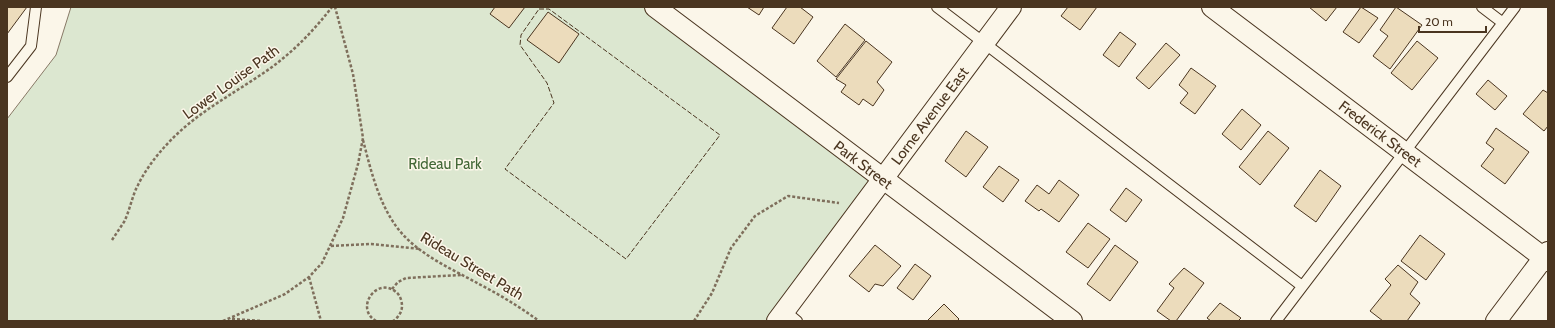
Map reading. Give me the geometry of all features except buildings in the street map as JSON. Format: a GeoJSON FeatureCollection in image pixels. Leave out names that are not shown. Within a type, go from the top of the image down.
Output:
{"type":"FeatureCollection","features":[{"type":"Feature","properties":{"kind":"street","name":"Park Street"},"geometry":{"type":"LineString","coordinates":[[655,7],[1072,321]]}},
{"type":"Feature","properties":{"kind":"street","name":"Lorne Avenue East"},"geometry":{"type":"LineString","coordinates":[[786,318],[863,206],[1010,7]]}},
{"type":"Feature","properties":{"kind":"street","name":"Frederick Street"},"geometry":{"type":"LineString","coordinates":[[1212,7],[1404,152],[1547,257]]}},
{"type":"Feature","properties":{"kind":"street"},"geometry":{"type":"LineString","coordinates":[[1496,321],[1547,257]]}},
{"type":"Feature","properties":{"kind":"lane"},"geometry":{"type":"LineString","coordinates":[[7,77],[30,46],[36,7]]}},
{"type":"Feature","properties":{"kind":"lane"},"geometry":{"type":"LineString","coordinates":[[937,7],[1302,286]]}},
{"type":"Feature","properties":{"kind":"lane"},"geometry":{"type":"LineString","coordinates":[[1482,7],[1503,23]]}},
{"type":"Feature","properties":{"kind":"lane"},"geometry":{"type":"LineString","coordinates":[[1276,321],[1515,7]]}},
{"type":"Feature","properties":{"kind":"path","name":"Lower Louise Path"},"geometry":{"type":"LineString","coordinates":[[112,240],[124,221],[137,186],[155,157],[173,138],[212,106],[263,73],[291,52],[319,24],[332,7]]}},
{"type":"Feature","properties":{"kind":"path"},"geometry":{"type":"LineString","coordinates":[[223,321],[285,294],[309,277],[322,263],[331,246],[345,211],[358,164],[363,138],[353,74],[335,7]]}},
{"type":"Feature","properties":{"kind":"path","name":"Rideau Street Path"},"geometry":{"type":"LineString","coordinates":[[363,138],[378,190],[389,214],[403,235],[420,249],[462,275],[513,303],[538,321]]}},
{"type":"Feature","properties":{"kind":"path"},"geometry":{"type":"LineString","coordinates":[[694,321],[712,293],[731,248],[755,216],[788,196],[863,206]]}},
{"type":"Feature","properties":{"kind":"path"},"geometry":{"type":"LineString","coordinates":[[331,246],[370,244],[420,249]]}},
{"type":"Feature","properties":{"kind":"path"},"geometry":{"type":"LineString","coordinates":[[392,290],[398,282],[406,278],[462,275]]}},
{"type":"Feature","properties":{"kind":"path"},"geometry":{"type":"LineString","coordinates":[[309,277],[321,321]]}},
{"type":"Feature","properties":{"kind":"path"},"geometry":{"type":"LineString","coordinates":[[374,320],[367,310],[368,298],[371,293],[381,288],[392,290],[397,293],[402,303],[400,315],[392,321]]}},
{"type":"Feature","properties":{"kind":"path"},"geometry":{"type":"LineString","coordinates":[[229,319],[262,321]]}},
{"type":"Feature","properties":{"kind":"green space","name":"Rideau Park"},"geometry":{"type":"Polygon","coordinates":[[[71,7],[655,7],[883,180],[777,321],[7,321],[7,119],[56,55],[71,7]]]}},
{"type":"Feature","properties":{"kind":"fence"},"geometry":{"type":"LineString","coordinates":[[539,9],[549,9],[720,135],[626,259],[505,169],[554,103],[547,83],[520,45],[521,35],[539,9]]}}]}
